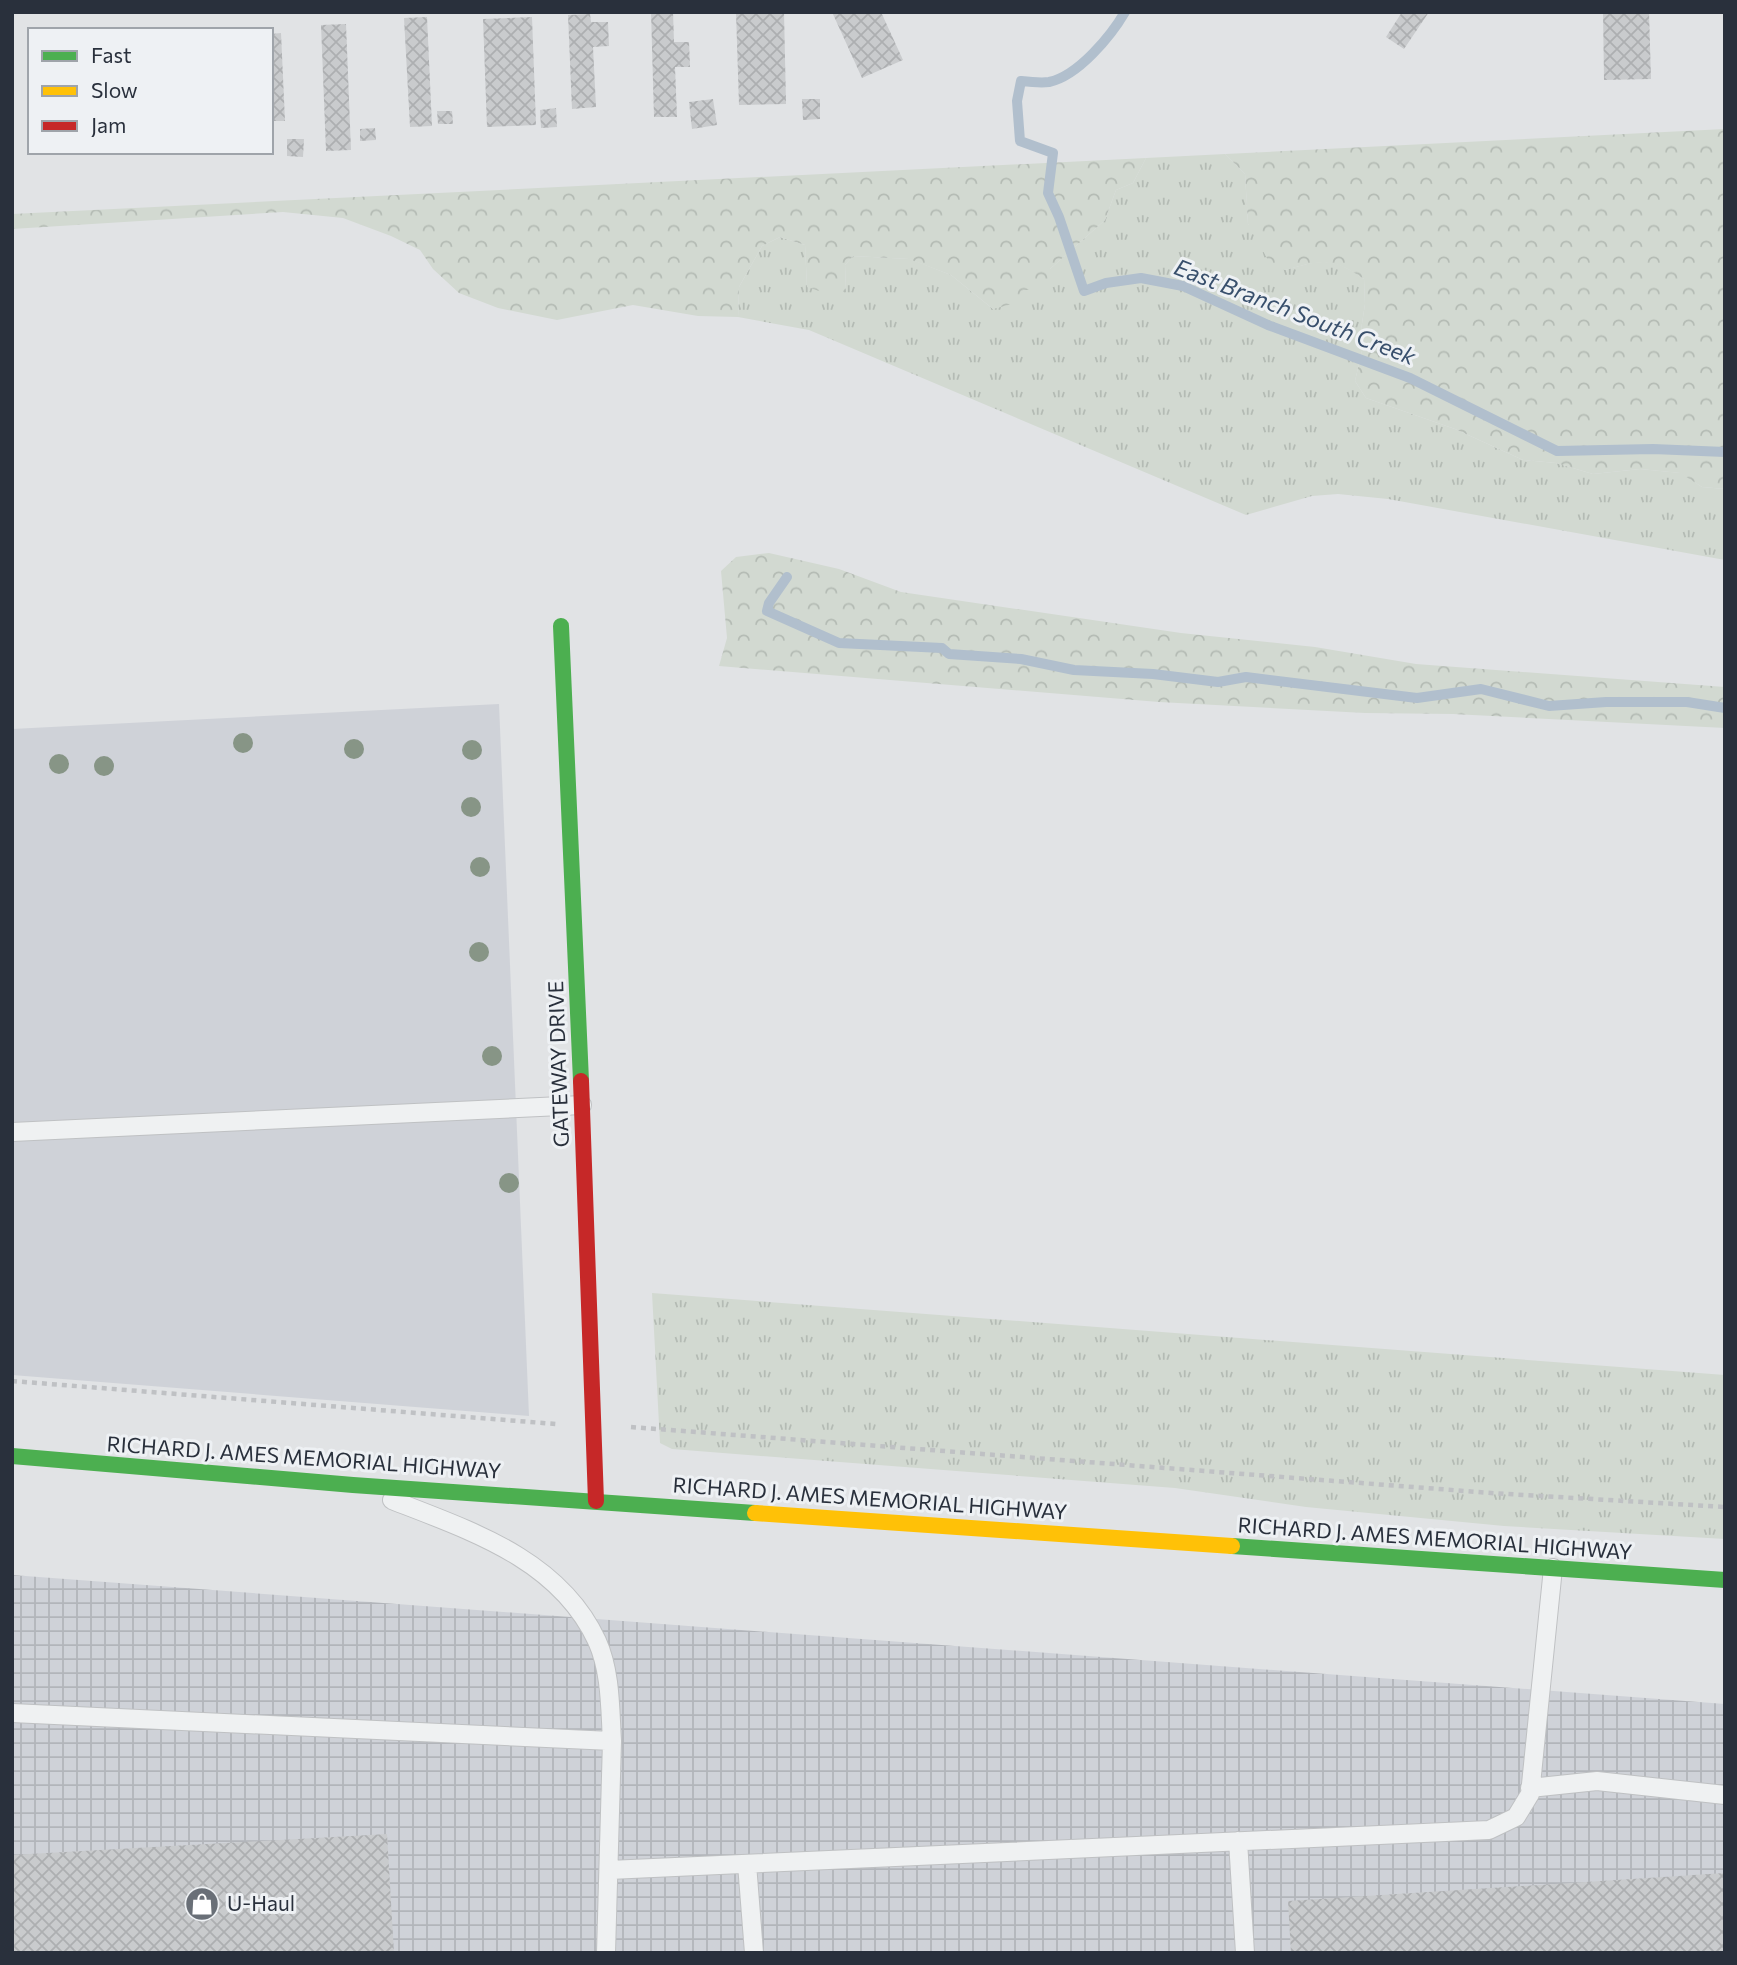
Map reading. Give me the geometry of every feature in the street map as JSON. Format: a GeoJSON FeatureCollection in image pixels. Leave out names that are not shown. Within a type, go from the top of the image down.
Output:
{"type":"FeatureCollection","features":[{"type":"Feature","properties":{"kind":"main road","name":"GATEWAY DRIVE"},"geometry":{"type":"LineString","coordinates":[[561,626],[596,1501]]}},
{"type":"Feature","properties":{"kind":"main road","name":"RICHARD J. AMES MEMORIAL HIGHWAY"},"geometry":{"type":"LineString","coordinates":[[12,1456],[353,1485],[1725,1580]]}},
{"type":"Feature","properties":{"kind":"lane"},"geometry":{"type":"LineString","coordinates":[[12,1132],[582,1104]]}},
{"type":"Feature","properties":{"kind":"lane"},"geometry":{"type":"LineString","coordinates":[[353,1485],[488,1538],[541,1570],[575,1603],[598,1643],[610,1692],[612,1741],[606,1953]]}},
{"type":"Feature","properties":{"kind":"lane"},"geometry":{"type":"LineString","coordinates":[[610,1870],[1489,1830],[1516,1817],[1530,1794],[1553,1568]]}},
{"type":"Feature","properties":{"kind":"lane"},"geometry":{"type":"LineString","coordinates":[[12,1713],[612,1741]]}},
{"type":"Feature","properties":{"kind":"lane"},"geometry":{"type":"LineString","coordinates":[[1530,1788],[1597,1782],[1725,1795]]}},
{"type":"Feature","properties":{"kind":"lane"},"geometry":{"type":"LineString","coordinates":[[1238,1841],[1245,1953]]}},
{"type":"Feature","properties":{"kind":"lane"},"geometry":{"type":"LineString","coordinates":[[747,1864],[754,1953]]}},
{"type":"Feature","properties":{"kind":"path"},"geometry":{"type":"LineString","coordinates":[[12,1381],[593,1427],[642,1427],[1491,1493],[1725,1507]]}},
{"type":"Feature","properties":{"kind":"shaded area"},"geometry":{"type":"Polygon","coordinates":[[[499,704],[529,1416],[12,1375],[12,729],[499,704]]]}},
{"type":"Feature","properties":{"kind":"shaded area"},"geometry":{"type":"Polygon","coordinates":[[[12,1575],[1725,1704],[1725,1953],[12,1953],[12,1575]]]}},
{"type":"Feature","properties":{"kind":"green space"},"geometry":{"type":"Polygon","coordinates":[[[1725,129],[1725,489],[1702,487],[1680,473],[1640,469],[1593,474],[1556,463],[1523,460],[1455,429],[1366,398],[1355,381],[1364,342],[1361,330],[1365,304],[1364,279],[1344,267],[1326,262],[1285,270],[1268,260],[1248,224],[1245,174],[1225,154],[1725,129]]]}},
{"type":"Feature","properties":{"kind":"green space"},"geometry":{"type":"Polygon","coordinates":[[[1225,154],[1245,174],[1248,224],[1285,270],[1326,262],[1343,266],[1364,279],[1365,304],[1361,330],[1364,342],[1355,381],[1366,398],[1455,429],[1523,460],[1556,463],[1593,474],[1640,469],[1681,473],[1702,487],[1725,489],[1725,560],[1388,499],[1338,494],[1312,496],[1246,515],[809,330],[738,317],[739,287],[762,246],[780,237],[805,245],[807,287],[846,291],[845,265],[853,256],[910,259],[951,275],[993,309],[1024,290],[1105,220],[1116,190],[1133,183],[1146,158],[1225,154]]]}},
{"type":"Feature","properties":{"kind":"green space"},"geometry":{"type":"Polygon","coordinates":[[[1146,158],[1133,183],[1116,190],[1105,220],[1050,269],[1049,290],[1024,290],[1012,304],[993,309],[951,275],[909,259],[853,256],[845,265],[846,291],[831,295],[807,287],[805,245],[780,237],[762,246],[739,287],[738,317],[698,316],[633,305],[557,320],[498,308],[459,293],[433,269],[420,250],[343,218],[283,212],[12,229],[12,214],[1146,158]]]}},
{"type":"Feature","properties":{"kind":"green space"},"geometry":{"type":"Polygon","coordinates":[[[769,553],[839,569],[901,592],[1181,633],[1315,647],[1416,664],[1725,687],[1725,728],[1159,702],[719,666],[727,638],[721,571],[736,557],[769,553]]]}},
{"type":"Feature","properties":{"kind":"green space"},"geometry":{"type":"Polygon","coordinates":[[[652,1293],[1725,1375],[1725,1539],[1504,1526],[1306,1507],[1175,1488],[672,1449],[660,1443],[652,1293]]]}},
{"type":"Feature","properties":{"kind":"building"},"geometry":{"type":"Polygon","coordinates":[[[651,12],[673,12],[674,42],[689,42],[690,67],[675,67],[677,117],[654,117],[651,12]]]}},
{"type":"Feature","properties":{"kind":"building"},"geometry":{"type":"Polygon","coordinates":[[[736,12],[784,12],[786,104],[739,105],[736,12]]]}},
{"type":"Feature","properties":{"kind":"building"},"geometry":{"type":"Polygon","coordinates":[[[832,12],[881,12],[903,60],[862,78],[832,12]]]}},
{"type":"Feature","properties":{"kind":"building"},"geometry":{"type":"Polygon","coordinates":[[[1402,12],[1429,12],[1404,49],[1386,37],[1402,12]]]}},
{"type":"Feature","properties":{"kind":"building"},"geometry":{"type":"Polygon","coordinates":[[[1603,12],[1649,12],[1651,79],[1604,80],[1603,12]]]}},
{"type":"Feature","properties":{"kind":"building"},"geometry":{"type":"Polygon","coordinates":[[[590,14],[591,22],[608,22],[609,46],[593,47],[596,107],[572,109],[568,15],[590,14]]]}},
{"type":"Feature","properties":{"kind":"building"},"geometry":{"type":"Polygon","coordinates":[[[427,17],[432,126],[410,127],[404,18],[427,17]]]}},
{"type":"Feature","properties":{"kind":"building"},"geometry":{"type":"Polygon","coordinates":[[[532,17],[536,125],[487,127],[483,19],[532,17]]]}},
{"type":"Feature","properties":{"kind":"building"},"geometry":{"type":"Polygon","coordinates":[[[346,24],[351,150],[326,151],[321,25],[346,24]]]}},
{"type":"Feature","properties":{"kind":"building"},"geometry":{"type":"Polygon","coordinates":[[[281,33],[285,121],[273,121],[273,34],[281,33]]]}},
{"type":"Feature","properties":{"kind":"building"},"geometry":{"type":"Polygon","coordinates":[[[713,99],[717,125],[692,129],[689,102],[713,99]]]}},
{"type":"Feature","properties":{"kind":"building"},"geometry":{"type":"Polygon","coordinates":[[[802,99],[820,99],[820,119],[803,120],[802,99]]]}},
{"type":"Feature","properties":{"kind":"building"},"geometry":{"type":"Polygon","coordinates":[[[556,108],[557,127],[541,128],[540,110],[556,108]]]}},
{"type":"Feature","properties":{"kind":"building"},"geometry":{"type":"Polygon","coordinates":[[[437,111],[452,111],[453,124],[438,124],[437,111]]]}},
{"type":"Feature","properties":{"kind":"building"},"geometry":{"type":"Polygon","coordinates":[[[375,128],[376,140],[360,141],[360,129],[375,128]]]}},
{"type":"Feature","properties":{"kind":"building"},"geometry":{"type":"Polygon","coordinates":[[[287,139],[304,139],[303,157],[287,156],[287,139]]]}},
{"type":"Feature","properties":{"kind":"building","name":"U-Haul"},"geometry":{"type":"Polygon","coordinates":[[[387,1834],[394,1953],[12,1953],[12,1855],[387,1834]]]}},
{"type":"Feature","properties":{"kind":"building"},"geometry":{"type":"Polygon","coordinates":[[[1725,1873],[1725,1953],[1291,1953],[1288,1901],[1725,1873]]]}},
{"type":"Feature","properties":{"kind":"waterway","name":"East Branch South Creek"},"geometry":{"type":"LineString","coordinates":[[1125,12],[1093,54],[1071,72],[1049,82],[1021,81],[1017,101],[1020,141],[1053,153],[1048,193],[1084,291],[1106,283],[1141,278],[1183,286],[1268,325],[1410,378],[1557,451],[1653,449],[1725,452]]}},
{"type":"Feature","properties":{"kind":"waterway"},"geometry":{"type":"LineString","coordinates":[[787,577],[769,603],[767,611],[839,643],[942,648],[949,654],[1021,659],[1074,670],[1153,674],[1218,682],[1246,677],[1417,698],[1481,689],[1549,706],[1606,702],[1687,702],[1725,708]]}},
{"type":"Feature","properties":{"kind":"traffic: fast"},"geometry":{"type":"LineString","coordinates":[[561,626],[581,1081]]}},
{"type":"Feature","properties":{"kind":"traffic: fast"},"geometry":{"type":"LineString","coordinates":[[12,1456],[353,1485],[755,1513]]}},
{"type":"Feature","properties":{"kind":"traffic: fast"},"geometry":{"type":"LineString","coordinates":[[1232,1546],[1725,1580]]}},
{"type":"Feature","properties":{"kind":"traffic: slow"},"geometry":{"type":"LineString","coordinates":[[755,1513],[1232,1546]]}},
{"type":"Feature","properties":{"kind":"traffic: jam"},"geometry":{"type":"LineString","coordinates":[[581,1081],[596,1501]]}},
{"type":"Feature","properties":{"kind":"place","name":"U-Haul"},"geometry":{"type":"Point","coordinates":[202,1904]}}]}
